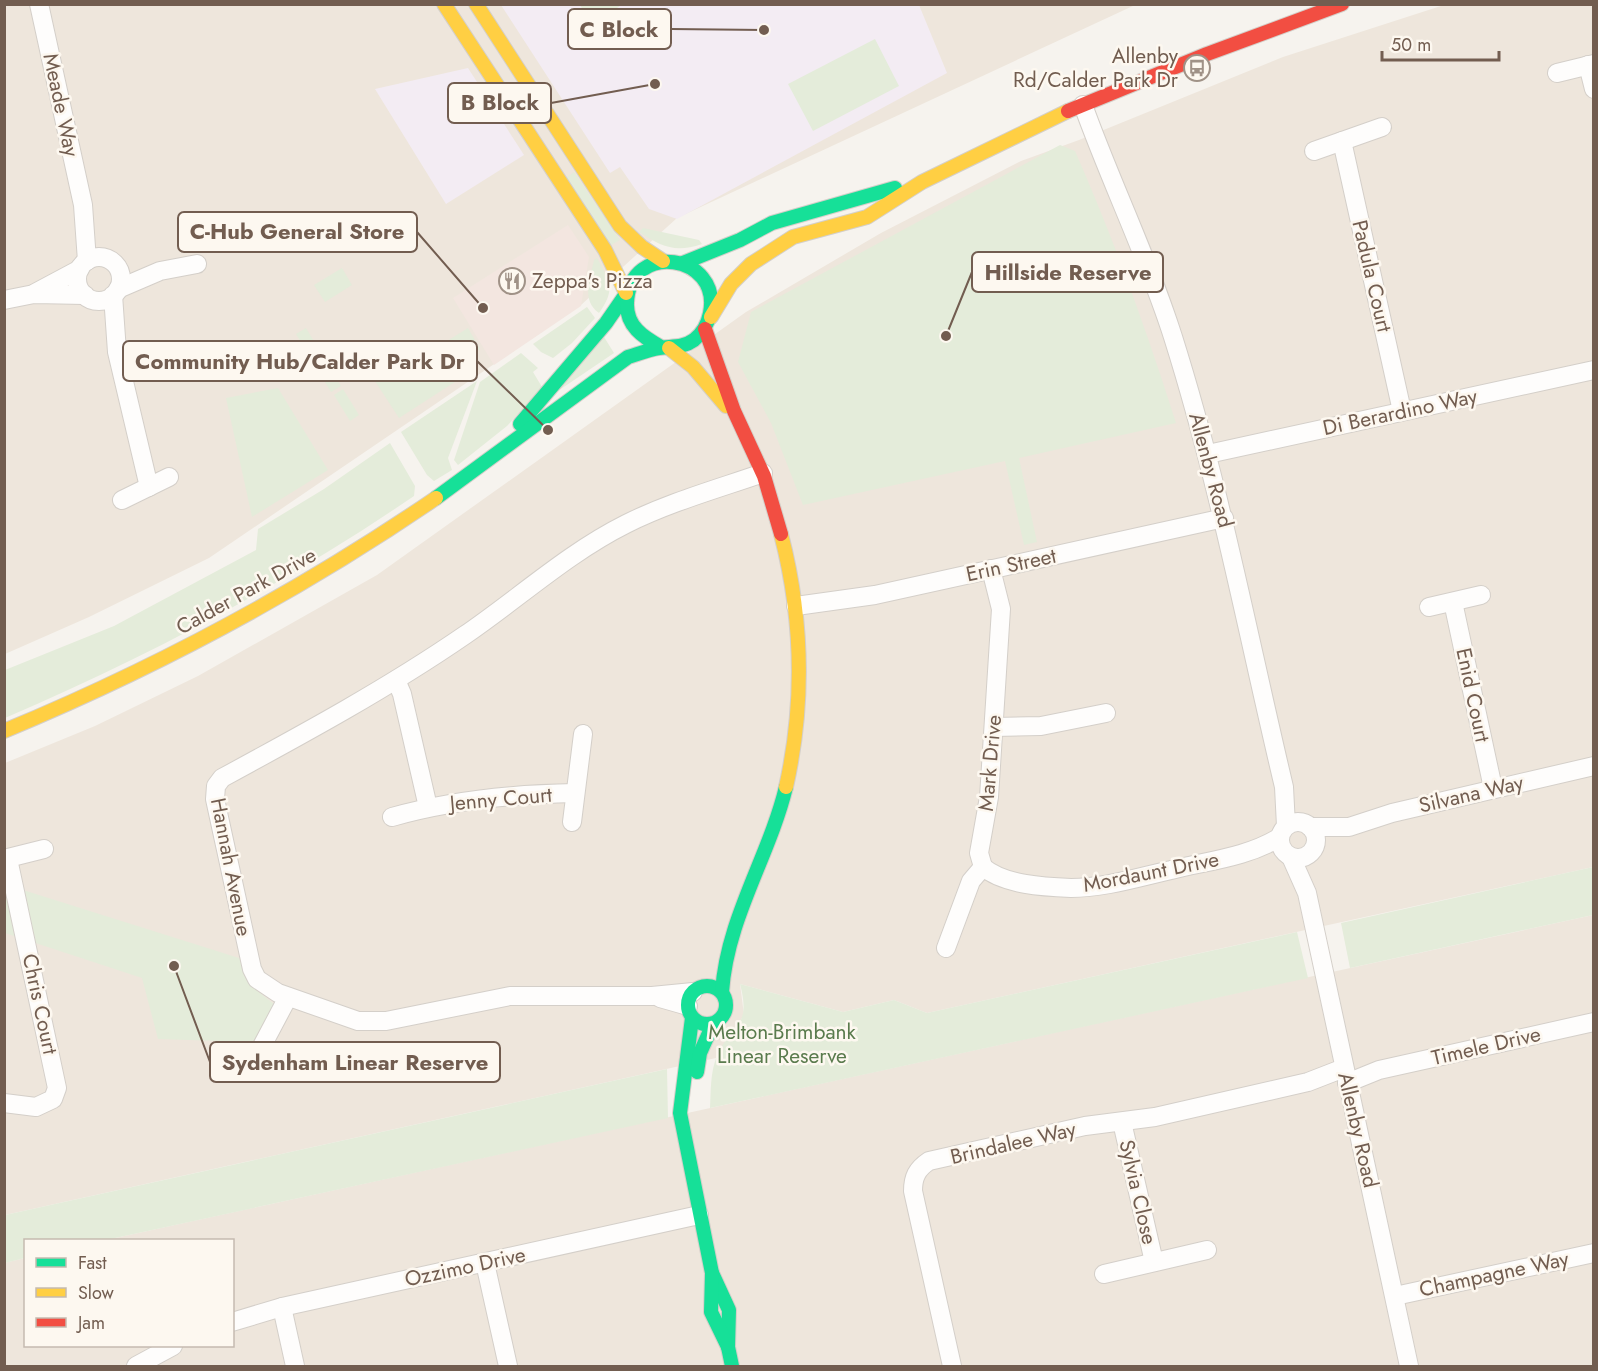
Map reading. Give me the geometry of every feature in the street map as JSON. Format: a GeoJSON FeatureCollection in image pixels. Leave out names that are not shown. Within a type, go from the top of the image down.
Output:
{"type":"FeatureCollection","features":[{"type":"Feature","properties":{"kind":"street","name":"Meade Way"},"geometry":{"type":"LineString","coordinates":[[39,4],[83,205],[83,265]]}},
{"type":"Feature","properties":{"kind":"street"},"geometry":{"type":"LineString","coordinates":[[444,4],[605,250],[626,294]]}},
{"type":"Feature","properties":{"kind":"street"},"geometry":{"type":"LineString","coordinates":[[476,4],[620,226],[642,247],[663,261],[683,263],[696,270],[708,287],[712,308],[706,325],[739,422],[760,468],[778,517],[796,606],[799,711],[789,772],[774,828],[728,945],[722,974],[722,992],[727,1008],[722,1018],[713,1024],[700,1053],[690,1173]]}},
{"type":"Feature","properties":{"kind":"street"},"geometry":{"type":"LineString","coordinates":[[665,347],[689,342],[706,325],[731,284],[771,250],[794,237],[867,217],[886,207],[921,182],[1078,107],[1259,34],[1342,4]]}},
{"type":"Feature","properties":{"kind":"street"},"geometry":{"type":"LineString","coordinates":[[463,34],[486,20]]}},
{"type":"Feature","properties":{"kind":"street"},"geometry":{"type":"LineString","coordinates":[[1557,73],[1591,65],[1593,89]]}},
{"type":"Feature","properties":{"kind":"street","name":"Allenby Road"},"geometry":{"type":"LineString","coordinates":[[1078,107],[1143,255],[1172,334],[1208,454],[1297,840],[1345,1075],[1409,1366]]}},
{"type":"Feature","properties":{"kind":"street"},"geometry":{"type":"LineString","coordinates":[[1314,151],[1382,127]]}},
{"type":"Feature","properties":{"kind":"street","name":"Padula Court"},"geometry":{"type":"LineString","coordinates":[[1342,141],[1402,411]]}},
{"type":"Feature","properties":{"kind":"street"},"geometry":{"type":"LineString","coordinates":[[543,156],[565,142]]}},
{"type":"Feature","properties":{"kind":"street"},"geometry":{"type":"LineString","coordinates":[[683,263],[793,216],[921,182]]}},
{"type":"Feature","properties":{"kind":"street","name":"Meade Way"},"geometry":{"type":"LineString","coordinates":[[83,205],[110,261]]}},
{"type":"Feature","properties":{"kind":"street"},"geometry":{"type":"LineString","coordinates":[[110,261],[121,276],[116,292],[117,352]]}},
{"type":"Feature","properties":{"kind":"street"},"geometry":{"type":"LineString","coordinates":[[34,294],[83,265],[110,261],[160,271]]}},
{"type":"Feature","properties":{"kind":"street"},"geometry":{"type":"LineString","coordinates":[[663,261],[640,272],[626,294],[625,308],[629,322],[637,334],[648,342],[665,347],[693,367],[739,422]]}},
{"type":"Feature","properties":{"kind":"street"},"geometry":{"type":"LineString","coordinates":[[4,300],[34,294],[89,297],[100,300],[160,271],[197,264]]}},
{"type":"Feature","properties":{"kind":"street"},"geometry":{"type":"LineString","coordinates":[[83,265],[78,283],[104,318],[117,352],[148,488]]}},
{"type":"Feature","properties":{"kind":"street","name":"Calder Park Drive"},"geometry":{"type":"LineString","coordinates":[[491,458],[606,324],[626,294]]}},
{"type":"Feature","properties":{"kind":"street","name":"Calder Park Drive"},"geometry":{"type":"LineString","coordinates":[[4,731],[172,656],[274,601],[377,538],[628,357],[665,347]]}},
{"type":"Feature","properties":{"kind":"street","name":"Di Berardino Way"},"geometry":{"type":"LineString","coordinates":[[1208,454],[1593,370]]}},
{"type":"Feature","properties":{"kind":"street","name":"Hannah Avenue"},"geometry":{"type":"LineString","coordinates":[[693,1000],[652,996],[510,996],[386,1021],[358,1021],[288,997],[257,979],[252,969],[215,799],[216,786],[222,778],[396,680],[465,635],[586,548],[627,524],[760,468]]}},
{"type":"Feature","properties":{"kind":"street"},"geometry":{"type":"LineString","coordinates":[[122,500],[169,477]]}},
{"type":"Feature","properties":{"kind":"street","name":"Erin Street"},"geometry":{"type":"LineString","coordinates":[[796,606],[875,595],[1224,518]]}},
{"type":"Feature","properties":{"kind":"street","name":"Mark Drive"},"geometry":{"type":"LineString","coordinates":[[983,867],[979,853],[989,797],[1001,609],[991,569]]}},
{"type":"Feature","properties":{"kind":"street"},"geometry":{"type":"LineString","coordinates":[[1429,607],[1481,596]]}},
{"type":"Feature","properties":{"kind":"street","name":"Enid Court"},"geometry":{"type":"LineString","coordinates":[[1453,602],[1493,788]]}},
{"type":"Feature","properties":{"kind":"street","name":"Jenny Court"},"geometry":{"type":"LineString","coordinates":[[396,680],[402,694],[428,807]]}},
{"type":"Feature","properties":{"kind":"street"},"geometry":{"type":"LineString","coordinates":[[994,727],[1041,726],[1106,713]]}},
{"type":"Feature","properties":{"kind":"street","name":"Jenny Court"},"geometry":{"type":"LineString","coordinates":[[572,822],[583,734]]}},
{"type":"Feature","properties":{"kind":"street","name":"Silvana Way"},"geometry":{"type":"LineString","coordinates":[[1297,840],[1392,813],[1593,766]]}},
{"type":"Feature","properties":{"kind":"street","name":"Jenny Court"},"geometry":{"type":"LineString","coordinates":[[392,817],[428,807],[523,794],[575,793]]}},
{"type":"Feature","properties":{"kind":"street","name":"Mordaunt Drive"},"geometry":{"type":"LineString","coordinates":[[983,867],[995,875],[1024,882],[1073,888],[1142,876],[1297,840]]}},
{"type":"Feature","properties":{"kind":"street","name":"Chris Court"},"geometry":{"type":"LineString","coordinates":[[4,1103],[36,1107],[52,1099],[57,1088],[6,859],[44,849]]}},
{"type":"Feature","properties":{"kind":"street"},"geometry":{"type":"LineString","coordinates":[[946,948],[971,881],[983,867]]}},
{"type":"Feature","properties":{"kind":"street"},"geometry":{"type":"LineString","coordinates":[[714,952],[746,896]]}},
{"type":"Feature","properties":{"kind":"street"},"geometry":{"type":"LineString","coordinates":[[707,969],[693,1000],[680,1113],[690,1173],[712,1273],[729,1310],[728,1347],[732,1366]]}},
{"type":"Feature","properties":{"kind":"street"},"geometry":{"type":"LineString","coordinates":[[693,1000],[712,986],[722,992]]}},
{"type":"Feature","properties":{"kind":"street"},"geometry":{"type":"LineString","coordinates":[[253,1063],[288,997]]}},
{"type":"Feature","properties":{"kind":"street"},"geometry":{"type":"LineString","coordinates":[[693,1000],[702,1024],[713,1024]]}},
{"type":"Feature","properties":{"kind":"street","name":"Timele Drive"},"geometry":{"type":"LineString","coordinates":[[1345,1075],[1379,1070],[1593,1022]]}},
{"type":"Feature","properties":{"kind":"street","name":"Brindalee Way"},"geometry":{"type":"LineString","coordinates":[[952,1366],[913,1191],[913,1179],[929,1161],[1085,1126],[1155,1118],[1345,1075]]}},
{"type":"Feature","properties":{"kind":"street","name":"Sylvia Close"},"geometry":{"type":"LineString","coordinates":[[1122,1122],[1154,1262]]}},
{"type":"Feature","properties":{"kind":"street","name":"Ozzimo Drive"},"geometry":{"type":"LineString","coordinates":[[234,1321],[282,1307],[699,1215]]}},
{"type":"Feature","properties":{"kind":"street","name":"Sylvia Close"},"geometry":{"type":"LineString","coordinates":[[1104,1274],[1207,1250]]}},
{"type":"Feature","properties":{"kind":"street","name":"Champagne Way"},"geometry":{"type":"LineString","coordinates":[[1395,1296],[1593,1253]]}},
{"type":"Feature","properties":{"kind":"street"},"geometry":{"type":"LineString","coordinates":[[484,1263],[508,1366]]}},
{"type":"Feature","properties":{"kind":"street"},"geometry":{"type":"LineString","coordinates":[[712,1273],[708,1297],[709,1314],[728,1347]]}},
{"type":"Feature","properties":{"kind":"street"},"geometry":{"type":"LineString","coordinates":[[282,1307],[295,1366]]}},
{"type":"Feature","properties":{"kind":"street"},"geometry":{"type":"LineString","coordinates":[[135,1366],[171,1347]]}},
{"type":"Feature","properties":{"kind":"shaded area"},"geometry":{"type":"Polygon","coordinates":[[[5,5],[1135,5],[677,218],[581,305],[209,558],[89,617],[5,654],[5,5]]]}},
{"type":"Feature","properties":{"kind":"shaded area"},"geometry":{"type":"Polygon","coordinates":[[[501,5],[919,5],[947,73],[677,219],[649,209],[620,167],[610,173],[501,5]]]}},
{"type":"Feature","properties":{"kind":"shaded area"},"geometry":{"type":"Polygon","coordinates":[[[1444,5],[1593,5],[1593,867],[927,1013],[894,1000],[843,1012],[740,984],[744,1015],[716,1058],[5,1215],[5,763],[95,726],[198,676],[377,575],[746,312],[881,233],[1021,161],[1079,140],[1283,57],[1444,5]]]}},
{"type":"Feature","properties":{"kind":"shaded area"},"geometry":{"type":"Polygon","coordinates":[[[468,68],[524,155],[446,204],[375,89],[468,68]]]}},
{"type":"Feature","properties":{"kind":"shaded area"},"geometry":{"type":"Polygon","coordinates":[[[568,225],[589,257],[581,306],[494,365],[453,298],[568,225]]]}},
{"type":"Feature","properties":{"kind":"shaded area"},"geometry":{"type":"Polygon","coordinates":[[[1593,915],[1593,1366],[5,1366],[4,1263],[24,1258],[24,1347],[234,1347],[234,1239],[111,1239],[1593,915]]]}},
{"type":"Feature","properties":{"kind":"green space"},"geometry":{"type":"Polygon","coordinates":[[[580,5],[620,6],[592,24],[580,5]]]}},
{"type":"Feature","properties":{"kind":"green space"},"geometry":{"type":"Polygon","coordinates":[[[875,39],[899,86],[813,131],[788,84],[875,39]]]}},
{"type":"Feature","properties":{"kind":"green space"},"geometry":{"type":"Polygon","coordinates":[[[1060,145],[1075,151],[1089,184],[1129,286],[1176,423],[1019,458],[1037,542],[1024,545],[1005,461],[803,505],[771,423],[738,362],[751,312],[1060,145]]]}},
{"type":"Feature","properties":{"kind":"green space"},"geometry":{"type":"Polygon","coordinates":[[[574,172],[620,240],[611,245],[566,178],[574,172]]]}},
{"type":"Feature","properties":{"kind":"green space"},"geometry":{"type":"Polygon","coordinates":[[[643,228],[699,240],[702,244],[684,248],[669,247],[639,232],[643,228]]]}},
{"type":"Feature","properties":{"kind":"green space"},"geometry":{"type":"Polygon","coordinates":[[[597,258],[609,286],[608,298],[599,313],[593,308],[588,296],[594,260],[597,258]]]}},
{"type":"Feature","properties":{"kind":"green space"},"geometry":{"type":"Polygon","coordinates":[[[342,268],[352,285],[325,302],[314,285],[342,268]]]}},
{"type":"Feature","properties":{"kind":"green space"},"geometry":{"type":"Polygon","coordinates":[[[587,307],[595,318],[572,343],[553,358],[541,352],[533,344],[587,307]]]}},
{"type":"Feature","properties":{"kind":"green space"},"geometry":{"type":"Polygon","coordinates":[[[306,328],[341,386],[331,392],[296,334],[306,328]]]}},
{"type":"Feature","properties":{"kind":"green space"},"geometry":{"type":"Polygon","coordinates":[[[468,328],[480,349],[469,356],[472,371],[399,418],[373,378],[396,364],[410,364],[468,328]]]}},
{"type":"Feature","properties":{"kind":"green space"},"geometry":{"type":"Polygon","coordinates":[[[604,337],[614,353],[549,397],[604,337]]]}},
{"type":"Feature","properties":{"kind":"green space"},"geometry":{"type":"Polygon","coordinates":[[[521,353],[538,368],[533,372],[542,387],[507,426],[458,465],[454,460],[480,382],[521,353]]]}},
{"type":"Feature","properties":{"kind":"green space"},"geometry":{"type":"Polygon","coordinates":[[[477,381],[448,458],[452,470],[434,481],[427,475],[401,432],[477,381]]]}},
{"type":"Feature","properties":{"kind":"green space"},"geometry":{"type":"Polygon","coordinates":[[[278,388],[328,470],[252,517],[226,398],[278,388]]]}},
{"type":"Feature","properties":{"kind":"green space"},"geometry":{"type":"Polygon","coordinates":[[[343,389],[359,415],[350,421],[334,395],[343,389]]]}},
{"type":"Feature","properties":{"kind":"green space"},"geometry":{"type":"Polygon","coordinates":[[[390,443],[415,486],[414,496],[316,559],[215,617],[111,670],[5,718],[5,670],[114,626],[256,550],[258,529],[324,489],[390,443]]]}},
{"type":"Feature","properties":{"kind":"green space"},"geometry":{"type":"Polygon","coordinates":[[[1593,867],[1593,915],[1350,968],[1341,923],[1593,867]]]}},
{"type":"Feature","properties":{"kind":"green space"},"geometry":{"type":"Polygon","coordinates":[[[4,884],[239,958],[251,986],[274,1004],[254,1045],[245,1046],[219,1041],[158,1039],[142,978],[5,933],[4,884]]]}},
{"type":"Feature","properties":{"kind":"green space","name":"Melton-Brimbank Linear Reserve"},"geometry":{"type":"Polygon","coordinates":[[[1297,932],[1308,978],[710,1108],[711,1082],[717,1056],[722,1045],[742,1018],[743,999],[740,984],[843,1012],[894,1000],[927,1013],[1297,932]]]}},
{"type":"Feature","properties":{"kind":"green space","name":"Melton-Brimbank Linear Reserve"},"geometry":{"type":"Polygon","coordinates":[[[667,1069],[668,1118],[111,1239],[24,1239],[24,1258],[5,1263],[5,1215],[667,1069]]]}},
{"type":"Feature","properties":{"kind":"traffic: fast"},"geometry":{"type":"LineString","coordinates":[[683,263],[740,240],[772,223],[895,188]]}},
{"type":"Feature","properties":{"kind":"traffic: fast"},"geometry":{"type":"LineString","coordinates":[[436,498],[628,357],[655,349],[690,343],[697,337],[705,328],[709,317],[710,293],[702,278],[690,267],[674,262],[657,263],[642,270],[632,283],[627,303],[629,318],[637,330],[661,347]]}},
{"type":"Feature","properties":{"kind":"traffic: fast"},"geometry":{"type":"LineString","coordinates":[[520,424],[606,323],[626,294]]}},
{"type":"Feature","properties":{"kind":"traffic: fast"},"geometry":{"type":"LineString","coordinates":[[722,992],[725,965],[740,913],[770,838],[786,787]]}},
{"type":"Feature","properties":{"kind":"traffic: fast"},"geometry":{"type":"LineString","coordinates":[[707,986],[721,991],[726,1005],[721,1019],[707,1024],[693,1019],[688,1005],[693,991],[707,986]]}},
{"type":"Feature","properties":{"kind":"traffic: fast"},"geometry":{"type":"LineString","coordinates":[[692,1018],[680,1113],[712,1273],[729,1310],[728,1347],[732,1366]]}},
{"type":"Feature","properties":{"kind":"traffic: fast"},"geometry":{"type":"LineString","coordinates":[[697,1072],[700,1053],[713,1024]]}},
{"type":"Feature","properties":{"kind":"traffic: fast"},"geometry":{"type":"LineString","coordinates":[[712,1273],[711,1312],[728,1347]]}},
{"type":"Feature","properties":{"kind":"traffic: slow"},"geometry":{"type":"LineString","coordinates":[[444,4],[605,250],[626,293]]}},
{"type":"Feature","properties":{"kind":"traffic: slow"},"geometry":{"type":"LineString","coordinates":[[476,4],[620,226],[642,247],[663,261]]}},
{"type":"Feature","properties":{"kind":"traffic: slow"},"geometry":{"type":"LineString","coordinates":[[711,317],[731,284],[751,264],[793,237],[867,217],[922,182],[1068,111]]}},
{"type":"Feature","properties":{"kind":"traffic: slow"},"geometry":{"type":"LineString","coordinates":[[669,348],[693,367],[726,406]]}},
{"type":"Feature","properties":{"kind":"traffic: slow"},"geometry":{"type":"LineString","coordinates":[[4,731],[116,681],[226,626],[332,565],[436,498]]}},
{"type":"Feature","properties":{"kind":"traffic: slow"},"geometry":{"type":"LineString","coordinates":[[781,534],[794,597],[799,660],[796,724],[786,787]]}},
{"type":"Feature","properties":{"kind":"traffic: jam"},"geometry":{"type":"LineString","coordinates":[[1068,111],[1207,54],[1342,4]]}},
{"type":"Feature","properties":{"kind":"traffic: jam"},"geometry":{"type":"LineString","coordinates":[[705,329],[734,411],[764,476],[781,534]]}},
{"type":"Feature","properties":{"kind":"place","name":"C Block"},"geometry":{"type":"Point","coordinates":[764,30]}},
{"type":"Feature","properties":{"kind":"place","name":"Allenby Rd/Calder Park Dr"},"geometry":{"type":"Point","coordinates":[1197,68]}},
{"type":"Feature","properties":{"kind":"place","name":"B Block"},"geometry":{"type":"Point","coordinates":[655,84]}},
{"type":"Feature","properties":{"kind":"place","name":"Zeppa's Pizza"},"geometry":{"type":"Point","coordinates":[512,281]}},
{"type":"Feature","properties":{"kind":"place","name":"C-Hub General Store"},"geometry":{"type":"Point","coordinates":[483,308]}},
{"type":"Feature","properties":{"kind":"place","name":"Hillside Reserve"},"geometry":{"type":"Point","coordinates":[946,336]}},
{"type":"Feature","properties":{"kind":"place","name":"Community Hub/Calder Park Dr"},"geometry":{"type":"Point","coordinates":[548,430]}},
{"type":"Feature","properties":{"kind":"place","name":"Sydenham Linear Reserve"},"geometry":{"type":"Point","coordinates":[174,966]}}]}
